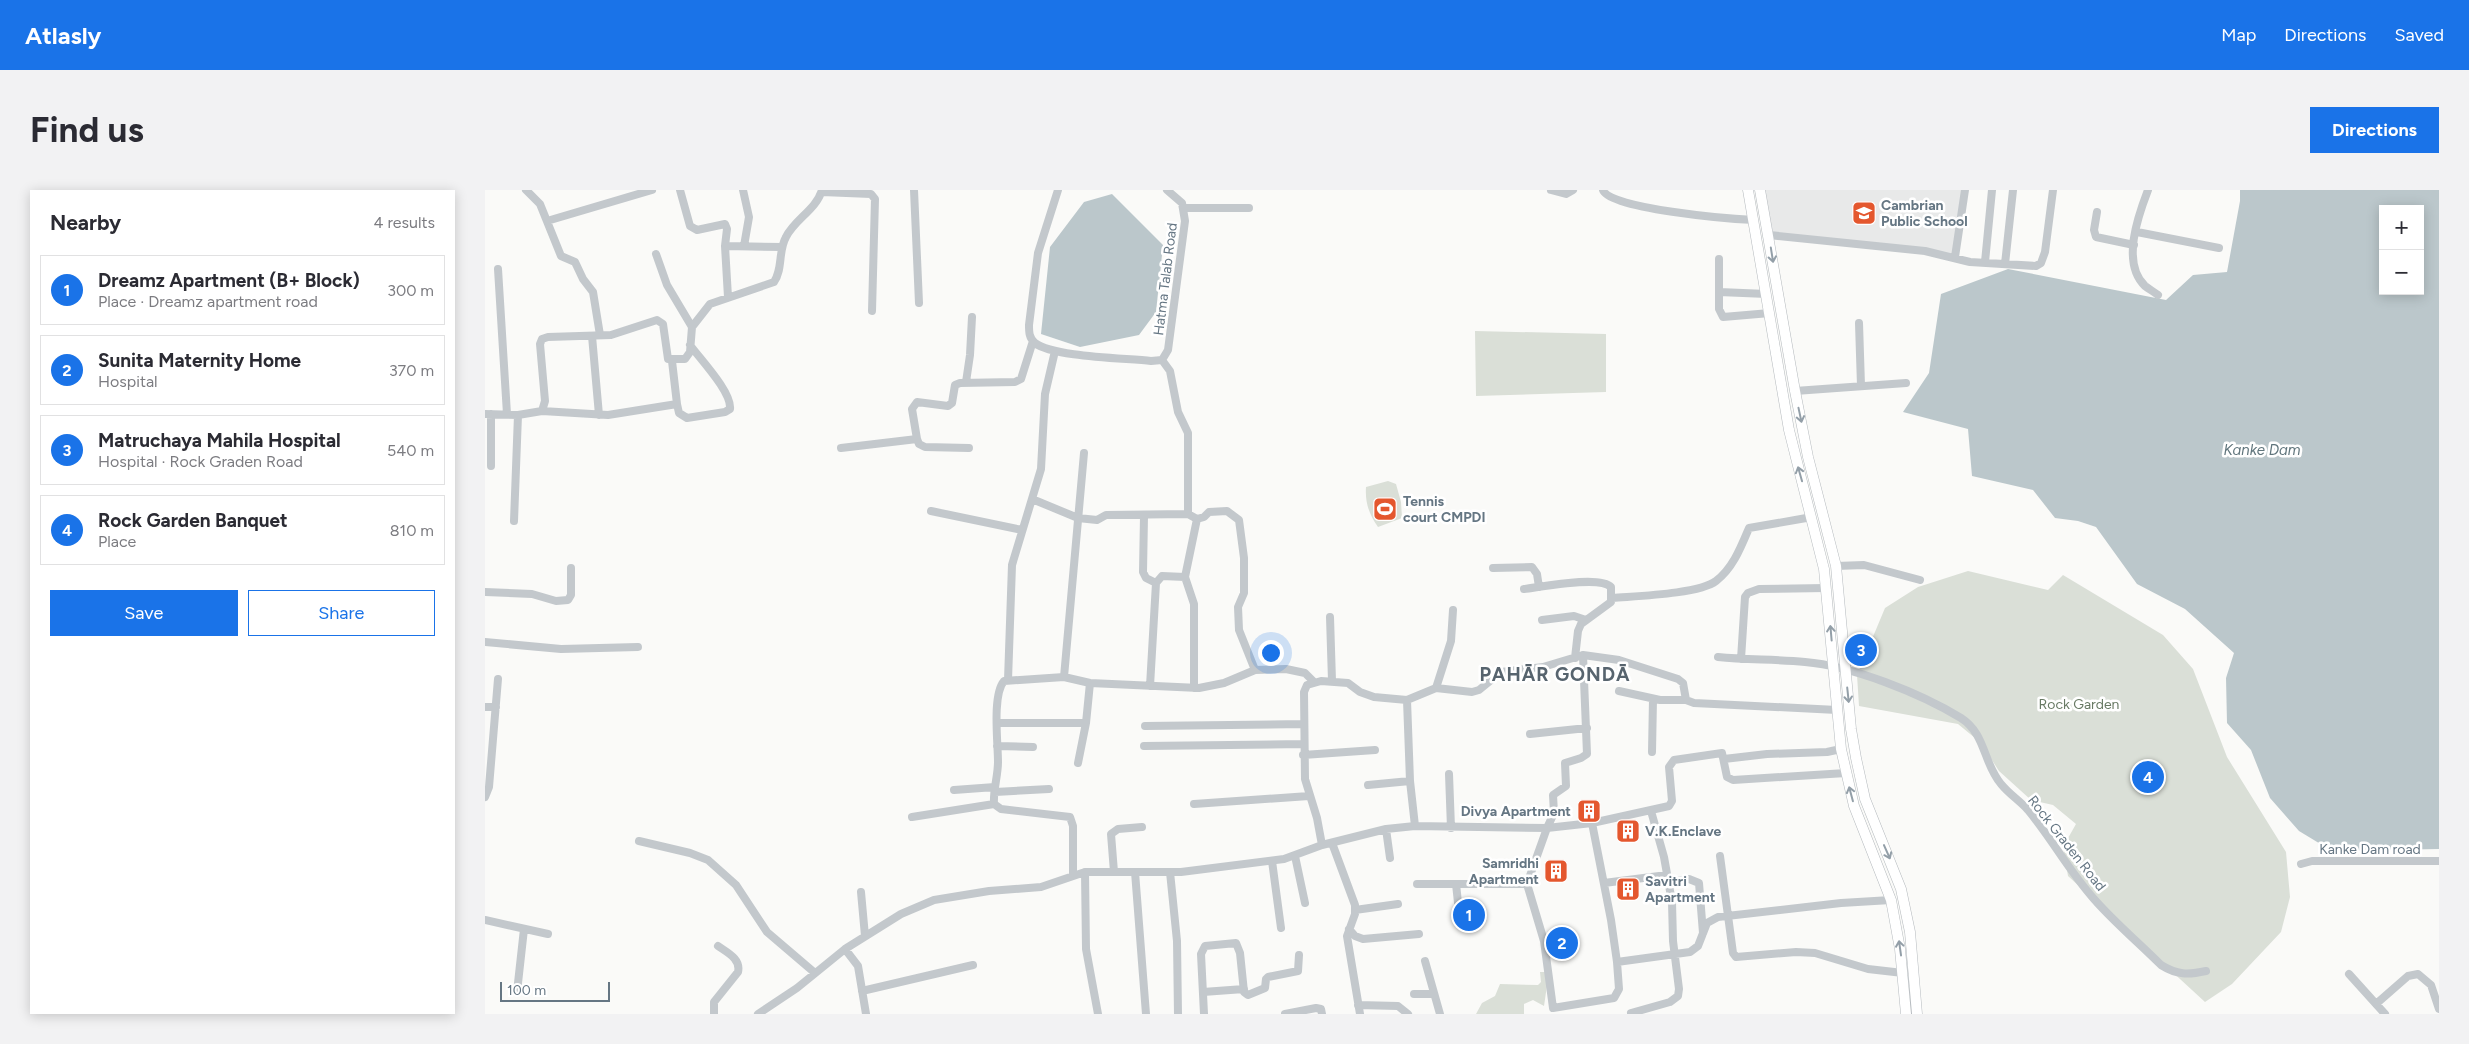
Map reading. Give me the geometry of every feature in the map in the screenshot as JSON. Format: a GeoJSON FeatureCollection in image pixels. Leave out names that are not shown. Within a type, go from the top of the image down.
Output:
{"type":"FeatureCollection","features":[{"type":"Feature","properties":{"kind":"main road"},"geometry":{"type":"LineString","coordinates":[[1748,190],[1789,430],[1812,517],[1826,588],[1841,749],[1845,773],[1860,823],[1891,900],[1903,973],[1906,1014]]}},
{"type":"Feature","properties":{"kind":"main road"},"geometry":{"type":"LineString","coordinates":[[1760,190],[1808,457],[1836,566],[1851,729],[1865,799],[1893,865],[1907,910],[1915,971],[1917,1014]]}},
{"type":"Feature","properties":{"kind":"street"},"geometry":{"type":"LineString","coordinates":[[527,190],[540,204],[561,256],[575,262],[583,279],[593,292],[600,335]]}},
{"type":"Feature","properties":{"kind":"street"},"geometry":{"type":"LineString","coordinates":[[547,221],[633,193],[651,190]]}},
{"type":"Feature","properties":{"kind":"street"},"geometry":{"type":"LineString","coordinates":[[680,190],[689,226],[697,230],[725,224],[727,230],[725,246],[728,297]]}},
{"type":"Feature","properties":{"kind":"street"},"geometry":{"type":"LineString","coordinates":[[743,190],[749,212],[744,246]]}},
{"type":"Feature","properties":{"kind":"street"},"geometry":{"type":"LineString","coordinates":[[914,190],[919,303]]}},
{"type":"Feature","properties":{"kind":"street"},"geometry":{"type":"LineString","coordinates":[[1058,190],[1038,253],[1029,334],[1033,341],[1055,351],[1151,361],[1162,360],[1170,371],[1178,412],[1188,433],[1188,514]]}},
{"type":"Feature","properties":{"kind":"street","name":"Hatma Talab Road"},"geometry":{"type":"LineString","coordinates":[[1162,360],[1168,350],[1185,221],[1184,208],[1179,198],[1167,190]]}},
{"type":"Feature","properties":{"kind":"street"},"geometry":{"type":"LineString","coordinates":[[1551,190],[1565,194],[1573,190]]}},
{"type":"Feature","properties":{"kind":"street"},"geometry":{"type":"LineString","coordinates":[[1603,190],[1609,198],[1651,208],[1702,217],[1754,220]]}},
{"type":"Feature","properties":{"kind":"street"},"geometry":{"type":"LineString","coordinates":[[1955,257],[1965,190]]}},
{"type":"Feature","properties":{"kind":"street"},"geometry":{"type":"LineString","coordinates":[[1985,262],[1992,190]]}},
{"type":"Feature","properties":{"kind":"street"},"geometry":{"type":"LineString","coordinates":[[2005,264],[2013,190]]}},
{"type":"Feature","properties":{"kind":"street"},"geometry":{"type":"LineString","coordinates":[[1769,235],[1897,248],[1955,257],[1970,262],[2029,266],[2041,263],[2045,252],[2053,190]]}},
{"type":"Feature","properties":{"kind":"street"},"geometry":{"type":"LineString","coordinates":[[2148,190],[2133,254],[2137,274],[2145,286],[2158,295]]}},
{"type":"Feature","properties":{"kind":"street"},"geometry":{"type":"LineString","coordinates":[[542,411],[545,401],[540,344],[542,339],[620,333],[657,320],[663,324],[666,357],[672,361],[685,359],[689,356],[692,327],[711,304],[774,282],[779,273],[782,247],[788,232],[815,204],[822,191],[863,192],[871,194],[875,199],[872,311]]}},
{"type":"Feature","properties":{"kind":"street"},"geometry":{"type":"LineString","coordinates":[[1184,208],[1249,208]]}},
{"type":"Feature","properties":{"kind":"street"},"geometry":{"type":"LineString","coordinates":[[2097,212],[2094,230],[2096,238],[2134,245]]}},
{"type":"Feature","properties":{"kind":"street"},"geometry":{"type":"LineString","coordinates":[[2137,232],[2219,248]]}},
{"type":"Feature","properties":{"kind":"street"},"geometry":{"type":"LineString","coordinates":[[725,246],[782,247]]}},
{"type":"Feature","properties":{"kind":"street"},"geometry":{"type":"LineString","coordinates":[[656,254],[667,285],[692,327]]}},
{"type":"Feature","properties":{"kind":"street"},"geometry":{"type":"LineString","coordinates":[[1719,259],[1719,309],[1723,317],[1770,313]]}},
{"type":"Feature","properties":{"kind":"street"},"geometry":{"type":"LineString","coordinates":[[499,269],[507,414]]}},
{"type":"Feature","properties":{"kind":"street"},"geometry":{"type":"LineString","coordinates":[[1719,292],[1767,294]]}},
{"type":"Feature","properties":{"kind":"street"},"geometry":{"type":"LineString","coordinates":[[966,382],[970,355],[972,317]]}},
{"type":"Feature","properties":{"kind":"street"},"geometry":{"type":"LineString","coordinates":[[1859,323],[1861,386]]}},
{"type":"Feature","properties":{"kind":"street"},"geometry":{"type":"LineString","coordinates":[[592,336],[599,415]]}},
{"type":"Feature","properties":{"kind":"street"},"geometry":{"type":"LineString","coordinates":[[969,448],[925,447],[919,444],[913,405],[921,401],[948,406],[952,403],[955,385],[966,382],[1015,382],[1021,380],[1033,341]]}},
{"type":"Feature","properties":{"kind":"street"},"geometry":{"type":"LineString","coordinates":[[672,361],[677,404],[683,417],[691,419],[725,412],[730,409],[729,400],[725,392],[690,345]]}},
{"type":"Feature","properties":{"kind":"street"},"geometry":{"type":"LineString","coordinates":[[1008,680],[1011,565],[1041,469],[1045,394],[1055,351]]}},
{"type":"Feature","properties":{"kind":"street"},"geometry":{"type":"LineString","coordinates":[[1795,391],[1906,383]]}},
{"type":"Feature","properties":{"kind":"street"},"geometry":{"type":"LineString","coordinates":[[491,466],[488,414],[518,415],[542,411],[599,415],[620,414],[677,404]]}},
{"type":"Feature","properties":{"kind":"street"},"geometry":{"type":"LineString","coordinates":[[514,521],[518,415]]}},
{"type":"Feature","properties":{"kind":"street"},"geometry":{"type":"LineString","coordinates":[[841,448],[917,439]]}},
{"type":"Feature","properties":{"kind":"street"},"geometry":{"type":"LineString","coordinates":[[1064,677],[1084,453]]}},
{"type":"Feature","properties":{"kind":"street"},"geometry":{"type":"LineString","coordinates":[[1032,499],[1078,518],[1097,520],[1106,515],[1144,516],[1161,513],[1188,514],[1197,519],[1204,517],[1209,512],[1219,510],[1227,511],[1239,520],[1244,558],[1242,580],[1244,593],[1238,607],[1239,630],[1255,670]]}},
{"type":"Feature","properties":{"kind":"street"},"geometry":{"type":"LineString","coordinates":[[931,511],[1022,530]]}},
{"type":"Feature","properties":{"kind":"street"},"geometry":{"type":"LineString","coordinates":[[1144,516],[1143,572],[1146,578],[1156,583]]}},
{"type":"Feature","properties":{"kind":"street"},"geometry":{"type":"LineString","coordinates":[[1613,598],[1677,593],[1716,582],[1737,556],[1749,528],[1812,517]]}},
{"type":"Feature","properties":{"kind":"street"},"geometry":{"type":"LineString","coordinates":[[1194,688],[1195,604],[1185,578],[1197,519]]}},
{"type":"Feature","properties":{"kind":"street"},"geometry":{"type":"LineString","coordinates":[[1836,566],[1863,565],[1920,580]]}},
{"type":"Feature","properties":{"kind":"street"},"geometry":{"type":"LineString","coordinates":[[1493,568],[1532,567],[1537,574],[1539,587]]}},
{"type":"Feature","properties":{"kind":"street"},"geometry":{"type":"LineString","coordinates":[[485,592],[532,594],[556,601],[568,600],[571,595],[571,568]]}},
{"type":"Feature","properties":{"kind":"street"},"geometry":{"type":"LineString","coordinates":[[1150,686],[1156,583],[1162,576],[1185,578]]}},
{"type":"Feature","properties":{"kind":"street"},"geometry":{"type":"LineString","coordinates":[[1524,589],[1602,582],[1611,587],[1613,598],[1607,608],[1586,620],[1578,631],[1575,658]]}},
{"type":"Feature","properties":{"kind":"street"},"geometry":{"type":"LineString","coordinates":[[1741,659],[1745,597],[1748,593],[1759,589],[1826,588]]}},
{"type":"Feature","properties":{"kind":"street"},"geometry":{"type":"LineString","coordinates":[[1436,688],[1451,641],[1453,610]]}},
{"type":"Feature","properties":{"kind":"street"},"geometry":{"type":"LineString","coordinates":[[1542,620],[1574,616],[1586,620]]}},
{"type":"Feature","properties":{"kind":"street"},"geometry":{"type":"LineString","coordinates":[[1330,617],[1332,680]]}},
{"type":"Feature","properties":{"kind":"street"},"geometry":{"type":"LineString","coordinates":[[485,642],[561,649],[638,648]]}},
{"type":"Feature","properties":{"kind":"street"},"geometry":{"type":"LineString","coordinates":[[1583,655],[1587,754],[1581,758],[1565,762],[1566,786],[1553,794],[1554,813],[1527,884],[1545,941],[1553,1011],[1614,998],[1619,989],[1617,962],[1592,823]]}},
{"type":"Feature","properties":{"kind":"street"},"geometry":{"type":"LineString","coordinates":[[1322,844],[1317,818],[1305,779],[1303,755],[1304,692],[1307,685],[1313,681],[1332,680],[1348,682],[1366,695],[1407,700],[1436,688],[1472,692],[1479,690],[1501,672],[1543,667],[1583,655],[1619,660],[1678,679],[1683,683],[1686,700]]}},
{"type":"Feature","properties":{"kind":"street","name":"Rock Graden Road"},"geometry":{"type":"LineString","coordinates":[[1718,657],[1806,662],[1845,669],[1866,675],[1961,718],[1974,729],[1982,742],[1986,758],[1997,779],[2027,809],[2062,859],[2095,900],[2161,965],[2173,973],[2190,974],[2206,970]]}},
{"type":"Feature","properties":{"kind":"street"},"geometry":{"type":"LineString","coordinates":[[994,804],[997,724],[1001,685],[1008,680],[1064,677],[1090,683],[1194,688],[1224,683],[1255,670],[1297,670],[1313,681]]}},
{"type":"Feature","properties":{"kind":"street"},"geometry":{"type":"LineString","coordinates":[[485,797],[489,787],[498,679]]}},
{"type":"Feature","properties":{"kind":"street"},"geometry":{"type":"LineString","coordinates":[[1078,762],[1086,723],[1090,683]]}},
{"type":"Feature","properties":{"kind":"street"},"geometry":{"type":"LineString","coordinates":[[1619,691],[1653,699],[1686,700],[1694,703],[1837,710]]}},
{"type":"Feature","properties":{"kind":"street"},"geometry":{"type":"LineString","coordinates":[[1652,752],[1653,699]]}},
{"type":"Feature","properties":{"kind":"street"},"geometry":{"type":"LineString","coordinates":[[1407,700],[1410,781],[1415,826]]}},
{"type":"Feature","properties":{"kind":"street"},"geometry":{"type":"LineString","coordinates":[[485,707],[496,707]]}},
{"type":"Feature","properties":{"kind":"street"},"geometry":{"type":"LineString","coordinates":[[997,724],[1086,723]]}},
{"type":"Feature","properties":{"kind":"street"},"geometry":{"type":"LineString","coordinates":[[1145,726],[1304,724]]}},
{"type":"Feature","properties":{"kind":"street"},"geometry":{"type":"LineString","coordinates":[[1530,734],[1587,728]]}},
{"type":"Feature","properties":{"kind":"street"},"geometry":{"type":"LineString","coordinates":[[1144,746],[1303,744]]}},
{"type":"Feature","properties":{"kind":"street"},"geometry":{"type":"LineString","coordinates":[[997,746],[1033,747]]}},
{"type":"Feature","properties":{"kind":"street"},"geometry":{"type":"LineString","coordinates":[[1724,759],[1767,754],[1827,752],[1841,749]]}},
{"type":"Feature","properties":{"kind":"street"},"geometry":{"type":"LineString","coordinates":[[1303,755],[1375,750]]}},
{"type":"Feature","properties":{"kind":"street"},"geometry":{"type":"LineString","coordinates":[[758,1014],[815,973],[845,948],[901,914],[934,900],[989,891],[1041,887],[1085,872],[1170,872],[1272,861],[1295,856],[1322,844],[1386,829],[1415,826],[1547,828],[1592,823],[1651,811],[1671,804],[1669,766],[1671,762],[1719,752],[1723,754],[1727,777],[1733,780],[1845,773]]}},
{"type":"Feature","properties":{"kind":"street"},"geometry":{"type":"LineString","coordinates":[[1449,774],[1451,828]]}},
{"type":"Feature","properties":{"kind":"street"},"geometry":{"type":"LineString","coordinates":[[1368,785],[1410,781]]}},
{"type":"Feature","properties":{"kind":"street"},"geometry":{"type":"LineString","coordinates":[[954,790],[1049,789]]}},
{"type":"Feature","properties":{"kind":"street"},"geometry":{"type":"LineString","coordinates":[[1195,804],[1309,796]]}},
{"type":"Feature","properties":{"kind":"street"},"geometry":{"type":"LineString","coordinates":[[912,817],[994,804],[1001,809],[1070,817],[1073,826],[1073,875]]}},
{"type":"Feature","properties":{"kind":"street"},"geometry":{"type":"LineString","coordinates":[[1631,1013],[1675,999],[1679,989],[1668,879],[1651,811]]}},
{"type":"Feature","properties":{"kind":"street"},"geometry":{"type":"LineString","coordinates":[[1113,872],[1111,834],[1119,829],[1142,827]]}},
{"type":"Feature","properties":{"kind":"street"},"geometry":{"type":"LineString","coordinates":[[1386,829],[1390,858]]}},
{"type":"Feature","properties":{"kind":"street"},"geometry":{"type":"LineString","coordinates":[[639,841],[691,853],[708,860],[736,885],[767,932],[815,973]]}},
{"type":"Feature","properties":{"kind":"street"},"geometry":{"type":"LineString","coordinates":[[1332,843],[1355,910],[1349,929],[1348,942],[1360,1014]]}},
{"type":"Feature","properties":{"kind":"street"},"geometry":{"type":"LineString","coordinates":[[1295,856],[1305,902]]}},
{"type":"Feature","properties":{"kind":"street"},"geometry":{"type":"LineString","coordinates":[[1720,856],[1730,915],[1733,952],[1736,957],[1796,952],[1815,954],[1868,969],[1903,973]]}},
{"type":"Feature","properties":{"kind":"street"},"geometry":{"type":"LineString","coordinates":[[1272,861],[1281,928]]}},
{"type":"Feature","properties":{"kind":"street","name":"Kanke Dam road"},"geometry":{"type":"LineString","coordinates":[[2301,864],[2312,861],[2439,861]]}},
{"type":"Feature","properties":{"kind":"street"},"geometry":{"type":"LineString","coordinates":[[1085,872],[1086,949],[1098,1014]]}},
{"type":"Feature","properties":{"kind":"street"},"geometry":{"type":"LineString","coordinates":[[1135,872],[1146,1014]]}},
{"type":"Feature","properties":{"kind":"street"},"geometry":{"type":"LineString","coordinates":[[1170,872],[1177,941],[1178,1014]]}},
{"type":"Feature","properties":{"kind":"street"},"geometry":{"type":"LineString","coordinates":[[1604,883],[1668,879],[1689,879],[1699,883],[1703,933]]}},
{"type":"Feature","properties":{"kind":"street"},"geometry":{"type":"LineString","coordinates":[[1417,884],[1527,884]]}},
{"type":"Feature","properties":{"kind":"street"},"geometry":{"type":"LineString","coordinates":[[1456,884],[1460,921]]}},
{"type":"Feature","properties":{"kind":"street"},"geometry":{"type":"LineString","coordinates":[[861,892],[865,936]]}},
{"type":"Feature","properties":{"kind":"street"},"geometry":{"type":"LineString","coordinates":[[1617,962],[1695,949],[1711,919],[1730,915],[1841,903],[1891,900]]}},
{"type":"Feature","properties":{"kind":"street"},"geometry":{"type":"LineString","coordinates":[[1355,910],[1398,904]]}},
{"type":"Feature","properties":{"kind":"street"},"geometry":{"type":"LineString","coordinates":[[485,920],[548,934]]}},
{"type":"Feature","properties":{"kind":"street"},"geometry":{"type":"LineString","coordinates":[[517,992],[524,929]]}},
{"type":"Feature","properties":{"kind":"street"},"geometry":{"type":"LineString","coordinates":[[1349,929],[1355,936],[1363,939],[1419,934]]}},
{"type":"Feature","properties":{"kind":"street"},"geometry":{"type":"LineString","coordinates":[[1204,1014],[1202,949],[1231,942],[1236,943],[1239,947],[1244,989],[1249,994],[1262,991],[1268,978],[1298,971],[1299,955]]}},
{"type":"Feature","properties":{"kind":"street"},"geometry":{"type":"LineString","coordinates":[[714,1014],[715,1002],[738,972],[739,966],[738,961],[718,946]]}},
{"type":"Feature","properties":{"kind":"street"},"geometry":{"type":"LineString","coordinates":[[845,948],[857,966],[866,1014]]}},
{"type":"Feature","properties":{"kind":"street"},"geometry":{"type":"LineString","coordinates":[[1425,961],[1440,1014]]}},
{"type":"Feature","properties":{"kind":"street"},"geometry":{"type":"LineString","coordinates":[[862,991],[973,965]]}},
{"type":"Feature","properties":{"kind":"street"},"geometry":{"type":"LineString","coordinates":[[2349,974],[2385,1014]]}},
{"type":"Feature","properties":{"kind":"street"},"geometry":{"type":"LineString","coordinates":[[2376,1004],[2413,974],[2424,978],[2436,991],[2439,1009]]}},
{"type":"Feature","properties":{"kind":"street"},"geometry":{"type":"LineString","coordinates":[[1203,992],[1244,989]]}},
{"type":"Feature","properties":{"kind":"street"},"geometry":{"type":"LineString","coordinates":[[1414,994],[1434,994]]}},
{"type":"Feature","properties":{"kind":"street"},"geometry":{"type":"LineString","coordinates":[[1358,1004],[1398,1006],[1408,1014]]}},
{"type":"Feature","properties":{"kind":"street"},"geometry":{"type":"LineString","coordinates":[[1285,1014],[1319,1008],[1322,1014]]}},
{"type":"Feature","properties":{"kind":"shaded area","name":"Cambrian Public School"},"geometry":{"type":"Polygon","coordinates":[[[1762,190],[1962,190],[1953,256],[1774,236],[1762,190]]]}},
{"type":"Feature","properties":{"kind":"green space"},"geometry":{"type":"Polygon","coordinates":[[[1475,331],[1606,334],[1606,392],[1476,396],[1475,331]]]}},
{"type":"Feature","properties":{"kind":"green space","name":"Tennis court CMPDI"},"geometry":{"type":"Polygon","coordinates":[[[1388,481],[1396,484],[1401,502],[1402,518],[1378,527],[1368,508],[1366,487],[1388,481]]]}},
{"type":"Feature","properties":{"kind":"green space","name":"Rock Garden"},"geometry":{"type":"Polygon","coordinates":[[[1968,571],[2048,590],[2063,575],[2163,635],[2193,669],[2227,757],[2286,852],[2290,897],[2281,932],[2232,984],[2205,1002],[2068,876],[2063,847],[2076,824],[2053,805],[2031,800],[1999,771],[1981,743],[1958,724],[1859,706],[1857,675],[1885,608],[1918,587],[1968,571]]]}},
{"type":"Feature","properties":{"kind":"green space"},"geometry":{"type":"Polygon","coordinates":[[[1540,972],[1549,972],[1544,1006],[1533,1000],[1524,1004],[1524,1014],[1476,1014],[1482,1003],[1495,996],[1500,984],[1538,985],[1541,982],[1540,972]]]}},
{"type":"Feature","properties":{"kind":"water","name":"Kanke Dam"},"geometry":{"type":"Polygon","coordinates":[[[2240,190],[2439,190],[2439,849],[2332,851],[2299,831],[2270,798],[2251,750],[2227,723],[2226,678],[2234,653],[2185,609],[2137,584],[2096,527],[2078,521],[2055,518],[2033,490],[1972,476],[1968,429],[1903,412],[1929,373],[1941,294],[2008,269],[2166,300],[2193,275],[2227,272],[2240,201],[2240,190]]]}},
{"type":"Feature","properties":{"kind":"water"},"geometry":{"type":"Polygon","coordinates":[[[1112,194],[1163,245],[1156,312],[1139,335],[1080,347],[1041,334],[1050,247],[1084,202],[1112,194]]]}},
{"type":"Feature","properties":{"kind":"place","name":"Cambrian Public School"},"geometry":{"type":"Point","coordinates":[1864,213]}},
{"type":"Feature","properties":{"kind":"place","name":"Tennis court CMPDI"},"geometry":{"type":"Point","coordinates":[1385,509]}},
{"type":"Feature","properties":{"kind":"place","name":"Matruchaya Mahila Hospital"},"geometry":{"type":"Point","coordinates":[1861,650]}},
{"type":"Feature","properties":{"kind":"place","name":"Rock Garden Banquet"},"geometry":{"type":"Point","coordinates":[2148,777]}},
{"type":"Feature","properties":{"kind":"place","name":"Divya Apartment"},"geometry":{"type":"Point","coordinates":[1589,811]}},
{"type":"Feature","properties":{"kind":"place","name":"V.K.Enclave"},"geometry":{"type":"Point","coordinates":[1628,831]}},
{"type":"Feature","properties":{"kind":"place","name":"Samridhi Apartment"},"geometry":{"type":"Point","coordinates":[1556,871]}},
{"type":"Feature","properties":{"kind":"place","name":"Savitri Apartment"},"geometry":{"type":"Point","coordinates":[1628,889]}},
{"type":"Feature","properties":{"kind":"place","name":"Dreamz Apartment (B+ Block)"},"geometry":{"type":"Point","coordinates":[1469,915]}},
{"type":"Feature","properties":{"kind":"place","name":"Sunita Maternity Home"},"geometry":{"type":"Point","coordinates":[1562,943]}},
{"type":"Feature","properties":{"kind":"district","name":"PAHĀR GONDĀ"},"geometry":{"type":"Point","coordinates":[1555,674]}}]}
